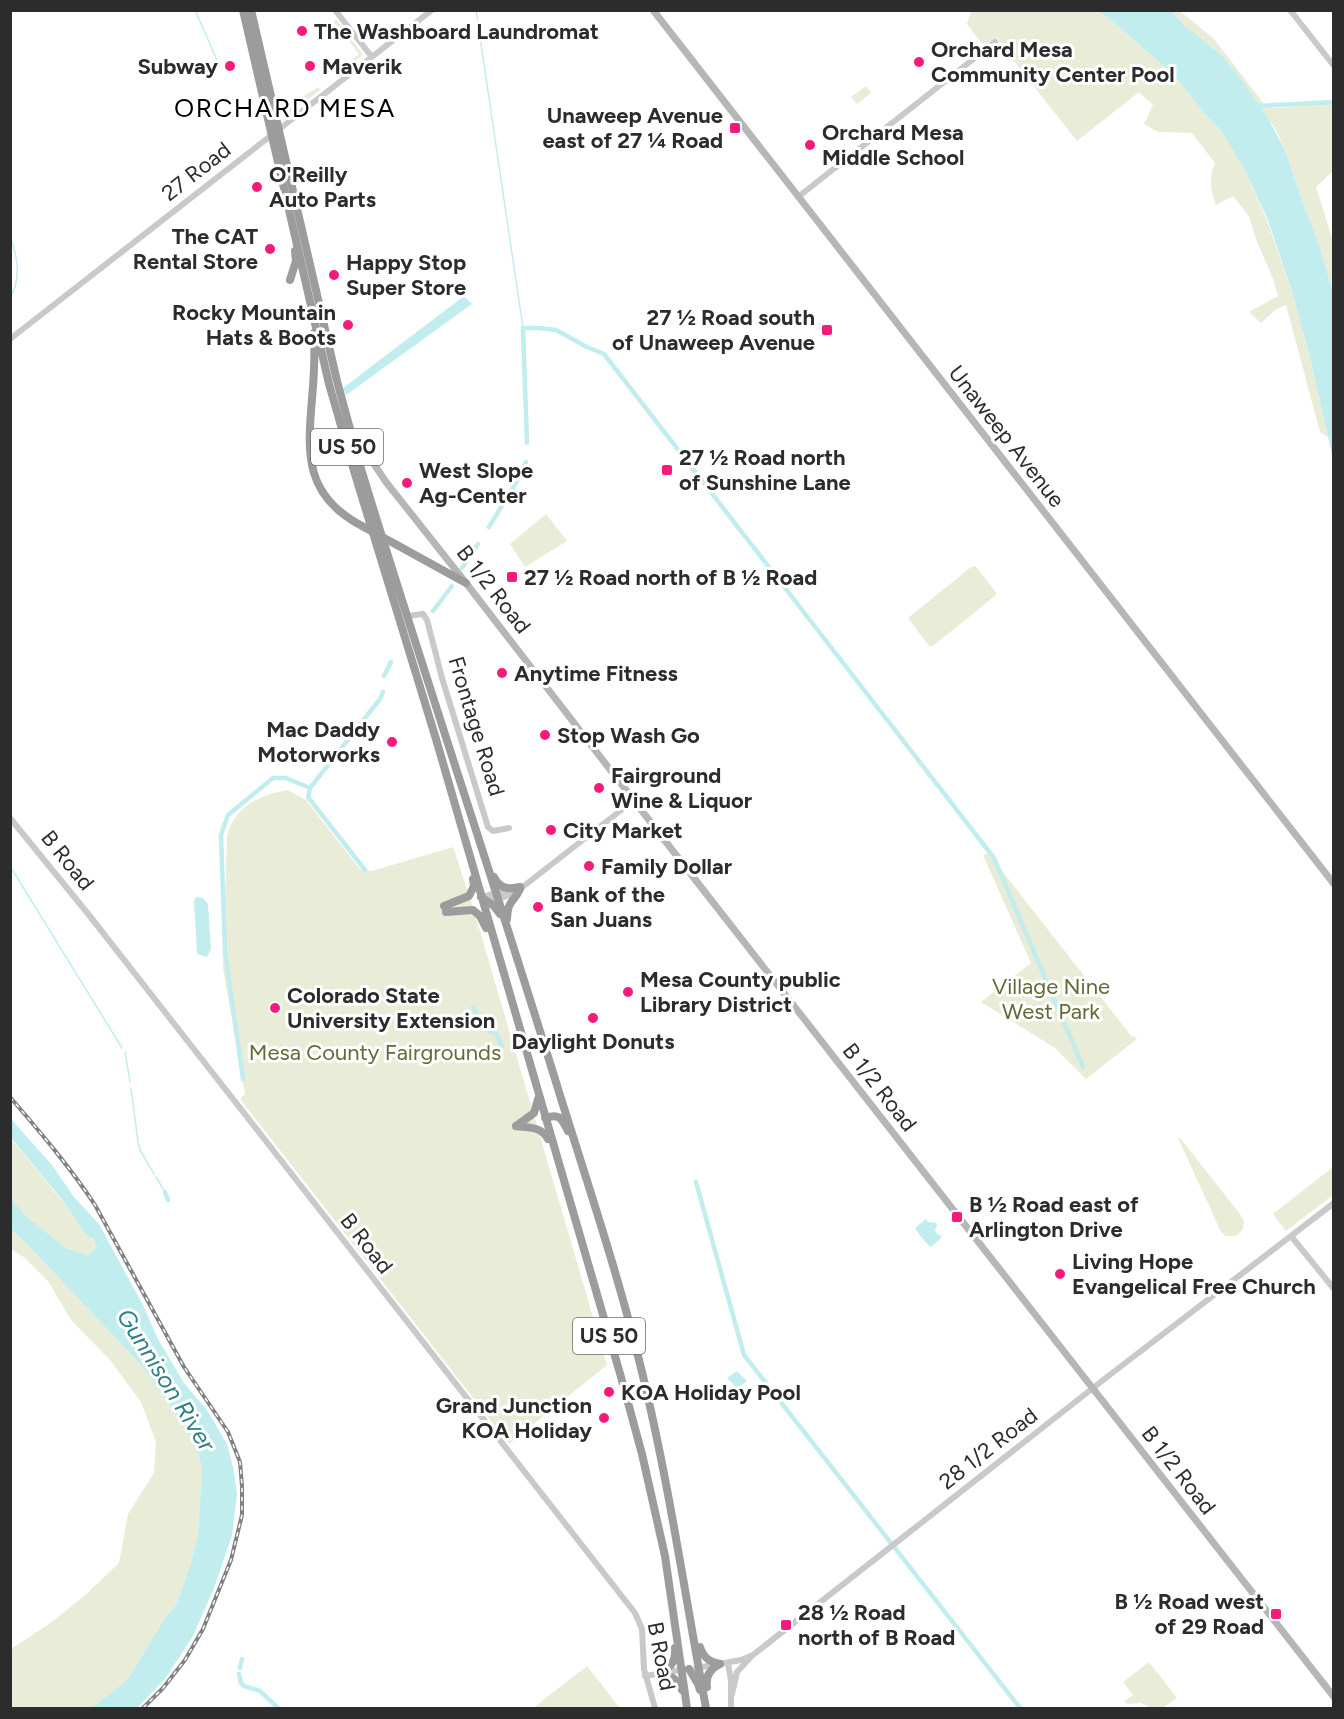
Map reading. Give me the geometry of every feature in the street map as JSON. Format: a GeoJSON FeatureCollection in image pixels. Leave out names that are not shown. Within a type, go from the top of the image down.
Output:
{"type":"FeatureCollection","features":[{"type":"Feature","properties":{"kind":"highway","name":"US 50"},"geometry":{"type":"LineString","coordinates":[[243,10],[275,132],[307,271],[316,327],[329,384],[354,471],[394,604],[403,615],[415,640],[506,923],[606,1242],[642,1372],[669,1497],[687,1598],[691,1668],[687,1708]]}},
{"type":"Feature","properties":{"kind":"highway","name":"US 50"},"geometry":{"type":"LineString","coordinates":[[251,10],[297,245],[318,299],[361,470],[621,1377],[642,1454],[665,1556],[676,1629],[707,1708]]}},
{"type":"Feature","properties":{"kind":"highway"},"geometry":{"type":"LineString","coordinates":[[290,214],[296,254],[290,280]]}},
{"type":"Feature","properties":{"kind":"highway"},"geometry":{"type":"LineString","coordinates":[[316,327],[314,329],[310,455],[317,482],[329,501],[350,520],[466,583]]}},
{"type":"Feature","properties":{"kind":"highway"},"geometry":{"type":"LineString","coordinates":[[337,381],[353,429],[359,439]]}},
{"type":"Feature","properties":{"kind":"highway"},"geometry":{"type":"LineString","coordinates":[[455,804],[474,886],[466,898],[445,909],[473,910],[480,916],[508,988]]}},
{"type":"Feature","properties":{"kind":"highway"},"geometry":{"type":"LineString","coordinates":[[470,811],[480,830],[496,882],[507,888],[522,887]]}},
{"type":"Feature","properties":{"kind":"highway"},"geometry":{"type":"LineString","coordinates":[[506,923],[508,906],[522,887]]}},
{"type":"Feature","properties":{"kind":"highway"},"geometry":{"type":"LineString","coordinates":[[484,901],[496,909],[506,923]]}},
{"type":"Feature","properties":{"kind":"highway"},"geometry":{"type":"LineString","coordinates":[[539,1096],[534,1113],[516,1126],[532,1127],[542,1131],[555,1150]]}},
{"type":"Feature","properties":{"kind":"highway"},"geometry":{"type":"LineString","coordinates":[[545,1118],[555,1115],[560,1118],[577,1150]]}},
{"type":"Feature","properties":{"kind":"highway"},"geometry":{"type":"LineString","coordinates":[[687,1598],[701,1651],[711,1662],[724,1664]]}},
{"type":"Feature","properties":{"kind":"highway"},"geometry":{"type":"LineString","coordinates":[[658,1674],[670,1668],[675,1661],[676,1629]]}},
{"type":"Feature","properties":{"kind":"highway"},"geometry":{"type":"LineString","coordinates":[[707,1708],[707,1678],[712,1669],[724,1664]]}},
{"type":"Feature","properties":{"kind":"highway"},"geometry":{"type":"LineString","coordinates":[[658,1674],[669,1675],[677,1680],[687,1708]]}},
{"type":"Feature","properties":{"kind":"main road","name":"Unaweep Avenue"},"geometry":{"type":"LineString","coordinates":[[653,10],[1334,884]]}},
{"type":"Feature","properties":{"kind":"main road","name":"B 1/2 Road"},"geometry":{"type":"LineString","coordinates":[[359,439],[386,482],[1334,1697]]}},
{"type":"Feature","properties":{"kind":"street"},"geometry":{"type":"LineString","coordinates":[[335,10],[372,57]]}},
{"type":"Feature","properties":{"kind":"street","name":"27 Road"},"geometry":{"type":"LineString","coordinates":[[10,339],[432,10]]}},
{"type":"Feature","properties":{"kind":"street"},"geometry":{"type":"LineString","coordinates":[[1290,10],[1334,66]]}},
{"type":"Feature","properties":{"kind":"street"},"geometry":{"type":"LineString","coordinates":[[798,197],[995,42]]}},
{"type":"Feature","properties":{"kind":"street","name":"Frontage Road"},"geometry":{"type":"LineString","coordinates":[[403,618],[423,614],[427,620],[488,827],[493,831],[508,828]]}},
{"type":"Feature","properties":{"kind":"street"},"geometry":{"type":"LineString","coordinates":[[484,901],[497,896],[513,894],[634,800]]}},
{"type":"Feature","properties":{"kind":"street","name":"B Road"},"geometry":{"type":"LineString","coordinates":[[10,818],[89,915],[635,1613],[642,1629],[645,1676],[655,1708]]}},
{"type":"Feature","properties":{"kind":"street","name":"28 1/2 Road"},"geometry":{"type":"LineString","coordinates":[[645,1676],[724,1664],[753,1655],[1334,1203]]}},
{"type":"Feature","properties":{"kind":"street"},"geometry":{"type":"LineString","coordinates":[[1291,1236],[1334,1289]]}},
{"type":"Feature","properties":{"kind":"street"},"geometry":{"type":"LineString","coordinates":[[731,1708],[737,1672],[753,1655]]}},
{"type":"Feature","properties":{"kind":"street"},"geometry":{"type":"LineString","coordinates":[[724,1664],[732,1694]]}},
{"type":"Feature","properties":{"kind":"green space"},"geometry":{"type":"Polygon","coordinates":[[[970,11],[1097,11],[1109,18],[1173,74],[1221,131],[1243,167],[1266,218],[1292,291],[1328,437],[1320,432],[1286,305],[1275,310],[1261,323],[1249,312],[1278,296],[1273,279],[1249,216],[1233,196],[1216,205],[1211,184],[1215,163],[1192,133],[1158,132],[1144,124],[1153,105],[1139,92],[1077,141],[996,38],[984,46],[967,24],[970,11]]]}},
{"type":"Feature","properties":{"kind":"green space"},"geometry":{"type":"Polygon","coordinates":[[[1171,11],[1180,11],[1214,39],[1267,108],[1291,107],[1333,100],[1333,171],[1316,187],[1333,241],[1333,292],[1287,154],[1275,128],[1256,101],[1171,11]]]}},
{"type":"Feature","properties":{"kind":"green space"},"geometry":{"type":"Polygon","coordinates":[[[336,19],[364,56],[362,55],[341,73],[340,70],[359,54],[334,22],[336,19]]]}},
{"type":"Feature","properties":{"kind":"green space"},"geometry":{"type":"Polygon","coordinates":[[[866,86],[871,93],[857,104],[851,97],[866,86]]]}},
{"type":"Feature","properties":{"kind":"green space"},"geometry":{"type":"Polygon","coordinates":[[[318,87],[320,90],[285,117],[283,116],[283,113],[288,113],[297,101],[318,87]]]}},
{"type":"Feature","properties":{"kind":"green space"},"geometry":{"type":"Polygon","coordinates":[[[546,514],[567,541],[525,567],[510,544],[546,514]]]}},
{"type":"Feature","properties":{"kind":"green space"},"geometry":{"type":"Polygon","coordinates":[[[975,566],[996,595],[933,646],[929,646],[908,618],[975,566]]]}},
{"type":"Feature","properties":{"kind":"green space","name":"Mesa County Fairgrounds"},"geometry":{"type":"Polygon","coordinates":[[[287,790],[305,799],[360,869],[372,871],[453,847],[475,914],[607,1365],[509,1444],[240,1099],[245,1094],[223,968],[227,837],[235,818],[249,804],[267,795],[287,790]]]}},
{"type":"Feature","properties":{"kind":"green space","name":"Village Nine West Park"},"geometry":{"type":"Polygon","coordinates":[[[988,853],[1132,1037],[1137,1039],[1086,1079],[1055,1048],[981,1002],[1031,963],[983,855],[988,853]]]}},
{"type":"Feature","properties":{"kind":"green space"},"geometry":{"type":"Polygon","coordinates":[[[10,1138],[94,1241],[97,1247],[88,1255],[66,1248],[27,1217],[11,1199],[10,1138]]]}},
{"type":"Feature","properties":{"kind":"green space"},"geometry":{"type":"Polygon","coordinates":[[[1178,1138],[1240,1214],[1244,1221],[1243,1229],[1236,1236],[1226,1236],[1221,1232],[1178,1138]]]}},
{"type":"Feature","properties":{"kind":"green space"},"geometry":{"type":"Polygon","coordinates":[[[1333,1167],[1333,1195],[1286,1231],[1273,1214],[1333,1167]]]}},
{"type":"Feature","properties":{"kind":"green space"},"geometry":{"type":"Polygon","coordinates":[[[10,1230],[25,1242],[142,1366],[196,1447],[202,1468],[198,1534],[190,1566],[176,1605],[165,1618],[127,1680],[91,1708],[11,1708],[11,1649],[49,1624],[83,1597],[119,1563],[128,1514],[154,1473],[156,1442],[141,1402],[110,1360],[71,1320],[48,1281],[25,1258],[11,1249],[10,1230]]]}},
{"type":"Feature","properties":{"kind":"green space"},"geometry":{"type":"Polygon","coordinates":[[[1149,1662],[1177,1698],[1163,1708],[1151,1708],[1141,1703],[1124,1702],[1133,1695],[1123,1682],[1149,1662]]]}},
{"type":"Feature","properties":{"kind":"green space"},"geometry":{"type":"Polygon","coordinates":[[[587,1666],[620,1708],[533,1708],[587,1666]]]}},
{"type":"Feature","properties":{"kind":"water"},"geometry":{"type":"Polygon","coordinates":[[[1097,11],[1171,11],[1185,26],[1220,54],[1267,116],[1287,154],[1333,292],[1333,459],[1292,291],[1267,218],[1243,167],[1221,131],[1173,74],[1109,18],[1097,11]]]}},
{"type":"Feature","properties":{"kind":"water"},"geometry":{"type":"Polygon","coordinates":[[[464,296],[472,304],[346,395],[343,388],[464,296]]]}},
{"type":"Feature","properties":{"kind":"water"},"geometry":{"type":"Polygon","coordinates":[[[196,897],[203,898],[208,904],[211,949],[207,957],[197,954],[194,901],[196,897]]]}},
{"type":"Feature","properties":{"kind":"water","name":"Gunnison River"},"geometry":{"type":"Polygon","coordinates":[[[11,1119],[52,1165],[74,1197],[99,1224],[144,1307],[158,1339],[184,1383],[207,1410],[227,1444],[234,1471],[237,1495],[232,1536],[214,1588],[193,1636],[165,1679],[137,1708],[91,1708],[127,1680],[165,1618],[176,1605],[190,1566],[198,1534],[202,1468],[196,1447],[142,1366],[11,1230],[11,1199],[27,1217],[66,1248],[88,1255],[97,1247],[93,1239],[86,1234],[59,1196],[11,1138],[11,1119]]]}},
{"type":"Feature","properties":{"kind":"water"},"geometry":{"type":"Polygon","coordinates":[[[926,1219],[928,1222],[936,1223],[935,1230],[942,1236],[931,1247],[915,1228],[926,1219]]]}},
{"type":"Feature","properties":{"kind":"water"},"geometry":{"type":"Polygon","coordinates":[[[737,1371],[747,1381],[737,1388],[727,1378],[737,1371]]]}},
{"type":"Feature","properties":{"kind":"waterway"},"geometry":{"type":"LineString","coordinates":[[195,10],[220,67]]}},
{"type":"Feature","properties":{"kind":"waterway"},"geometry":{"type":"LineString","coordinates":[[476,10],[523,328]]}},
{"type":"Feature","properties":{"kind":"waterway"},"geometry":{"type":"LineString","coordinates":[[1257,106],[1334,102]]}},
{"type":"Feature","properties":{"kind":"waterway"},"geometry":{"type":"LineString","coordinates":[[10,236],[17,267],[16,283],[10,297]]}},
{"type":"Feature","properties":{"kind":"waterway"},"geometry":{"type":"LineString","coordinates":[[527,443],[523,328],[556,330],[604,354],[994,858],[1083,1067]]}},
{"type":"Feature","properties":{"kind":"waterway"},"geometry":{"type":"LineString","coordinates":[[489,527],[526,462]]}},
{"type":"Feature","properties":{"kind":"waterway"},"geometry":{"type":"LineString","coordinates":[[462,568],[478,544]]}},
{"type":"Feature","properties":{"kind":"waterway"},"geometry":{"type":"LineString","coordinates":[[433,611],[452,586]]}},
{"type":"Feature","properties":{"kind":"waterway"},"geometry":{"type":"LineString","coordinates":[[384,676],[391,662]]}},
{"type":"Feature","properties":{"kind":"waterway"},"geometry":{"type":"LineString","coordinates":[[365,870],[308,797],[310,788],[380,699],[383,692]]}},
{"type":"Feature","properties":{"kind":"waterway"},"geometry":{"type":"LineString","coordinates":[[243,1079],[225,952],[221,835],[228,815],[273,778],[286,778],[310,788]]}},
{"type":"Feature","properties":{"kind":"waterway"},"geometry":{"type":"LineString","coordinates":[[10,866],[122,1048]]}},
{"type":"Feature","properties":{"kind":"waterway"},"geometry":{"type":"LineString","coordinates":[[473,1007],[484,1029],[496,1034],[502,1046]]}},
{"type":"Feature","properties":{"kind":"waterway"},"geometry":{"type":"LineString","coordinates":[[125,1052],[130,1082]]}},
{"type":"Feature","properties":{"kind":"waterway"},"geometry":{"type":"LineString","coordinates":[[131,1088],[140,1150],[154,1174]]}},
{"type":"Feature","properties":{"kind":"waterway"},"geometry":{"type":"LineString","coordinates":[[156,1177],[165,1192]]}},
{"type":"Feature","properties":{"kind":"waterway"},"geometry":{"type":"LineString","coordinates":[[696,1182],[744,1355],[1020,1708]]}},
{"type":"Feature","properties":{"kind":"waterway"},"geometry":{"type":"LineString","coordinates":[[165,1192],[168,1200]]}},
{"type":"Feature","properties":{"kind":"waterway"},"geometry":{"type":"LineString","coordinates":[[240,1668],[242,1659]]}},
{"type":"Feature","properties":{"kind":"waterway"},"geometry":{"type":"LineString","coordinates":[[239,1674],[244,1686],[260,1691],[278,1708]]}},
{"type":"Feature","properties":{"kind":"railway"},"geometry":{"type":"LineString","coordinates":[[10,1097],[65,1163],[95,1205],[184,1367],[228,1432],[240,1462],[242,1515],[231,1560],[203,1629],[185,1660],[163,1688],[143,1708]]}},
{"type":"Feature","properties":{"kind":"place","name":"The Washboard Laundromat"},"geometry":{"type":"Point","coordinates":[302,31]}},
{"type":"Feature","properties":{"kind":"place","name":"Orchard Mesa Community Center Pool"},"geometry":{"type":"Point","coordinates":[919,62]}},
{"type":"Feature","properties":{"kind":"place","name":"Subway"},"geometry":{"type":"Point","coordinates":[230,66]}},
{"type":"Feature","properties":{"kind":"place","name":"Maverik"},"geometry":{"type":"Point","coordinates":[310,66]}},
{"type":"Feature","properties":{"kind":"place","name":"Unaweep Avenue east of 27 ¼ Road"},"geometry":{"type":"Point","coordinates":[735,128]}},
{"type":"Feature","properties":{"kind":"place","name":"Orchard Mesa Middle School"},"geometry":{"type":"Point","coordinates":[810,145]}},
{"type":"Feature","properties":{"kind":"place","name":"O'Reilly Auto Parts"},"geometry":{"type":"Point","coordinates":[257,187]}},
{"type":"Feature","properties":{"kind":"place","name":"The CAT Rental Store"},"geometry":{"type":"Point","coordinates":[270,249]}},
{"type":"Feature","properties":{"kind":"place","name":"Happy Stop Super Store"},"geometry":{"type":"Point","coordinates":[334,275]}},
{"type":"Feature","properties":{"kind":"place","name":"Rocky Mountain Hats & Boots"},"geometry":{"type":"Point","coordinates":[348,325]}},
{"type":"Feature","properties":{"kind":"place","name":"27 ½ Road south of Unaweep Avenue"},"geometry":{"type":"Point","coordinates":[827,330]}},
{"type":"Feature","properties":{"kind":"place","name":"27 ½ Road north of Sunshine Lane"},"geometry":{"type":"Point","coordinates":[667,470]}},
{"type":"Feature","properties":{"kind":"place","name":"West Slope Ag-Center"},"geometry":{"type":"Point","coordinates":[407,483]}},
{"type":"Feature","properties":{"kind":"place","name":"27 ½ Road north of B ½ Road"},"geometry":{"type":"Point","coordinates":[512,577]}},
{"type":"Feature","properties":{"kind":"place","name":"Anytime Fitness"},"geometry":{"type":"Point","coordinates":[502,673]}},
{"type":"Feature","properties":{"kind":"place","name":"Stop Wash Go"},"geometry":{"type":"Point","coordinates":[545,735]}},
{"type":"Feature","properties":{"kind":"place","name":"Mac Daddy Motorworks"},"geometry":{"type":"Point","coordinates":[392,742]}},
{"type":"Feature","properties":{"kind":"place","name":"Fairground Wine & Liquor"},"geometry":{"type":"Point","coordinates":[599,788]}},
{"type":"Feature","properties":{"kind":"place","name":"City Market"},"geometry":{"type":"Point","coordinates":[551,830]}},
{"type":"Feature","properties":{"kind":"place","name":"Family Dollar"},"geometry":{"type":"Point","coordinates":[589,866]}},
{"type":"Feature","properties":{"kind":"place","name":"Bank of the San Juans"},"geometry":{"type":"Point","coordinates":[538,907]}},
{"type":"Feature","properties":{"kind":"place","name":"Mesa County public Library District"},"geometry":{"type":"Point","coordinates":[628,992]}},
{"type":"Feature","properties":{"kind":"place","name":"Colorado State University Extension"},"geometry":{"type":"Point","coordinates":[275,1008]}},
{"type":"Feature","properties":{"kind":"place","name":"Daylight Donuts"},"geometry":{"type":"Point","coordinates":[593,1018]}},
{"type":"Feature","properties":{"kind":"place","name":"B ½ Road east of Arlington Drive"},"geometry":{"type":"Point","coordinates":[957,1217]}},
{"type":"Feature","properties":{"kind":"place","name":"Living Hope Evangelical Free Church"},"geometry":{"type":"Point","coordinates":[1060,1274]}},
{"type":"Feature","properties":{"kind":"place","name":"KOA Holiday Pool"},"geometry":{"type":"Point","coordinates":[609,1392]}},
{"type":"Feature","properties":{"kind":"place","name":"Grand Junction KOA Holiday"},"geometry":{"type":"Point","coordinates":[604,1418]}},
{"type":"Feature","properties":{"kind":"place","name":"B ½ Road west of 29 Road"},"geometry":{"type":"Point","coordinates":[1276,1614]}},
{"type":"Feature","properties":{"kind":"place","name":"28 ½ Road north of B Road"},"geometry":{"type":"Point","coordinates":[786,1625]}},
{"type":"Feature","properties":{"kind":"district","name":"ORCHARD MESA"},"geometry":{"type":"Point","coordinates":[285,108]}}]}
